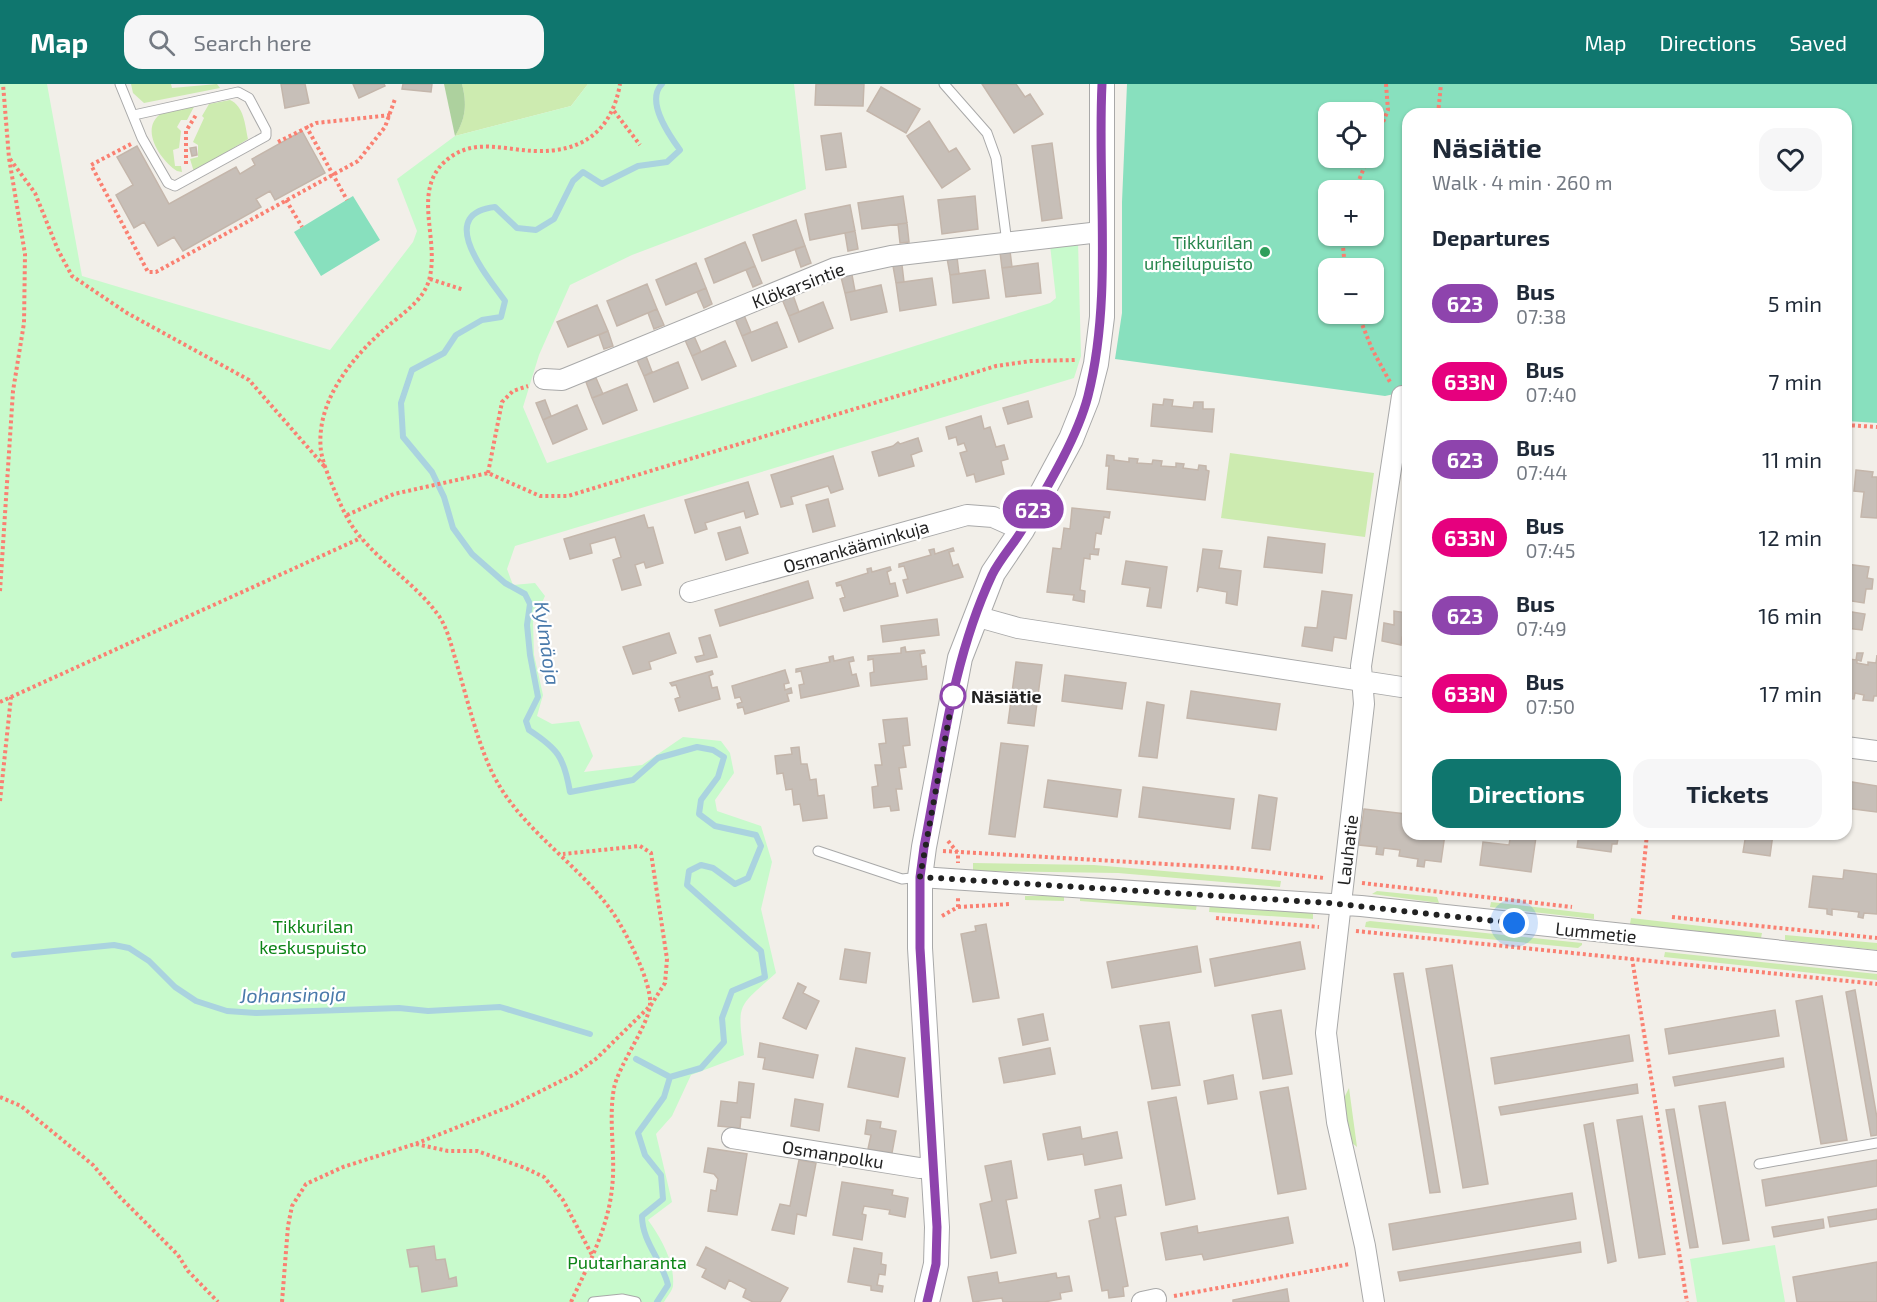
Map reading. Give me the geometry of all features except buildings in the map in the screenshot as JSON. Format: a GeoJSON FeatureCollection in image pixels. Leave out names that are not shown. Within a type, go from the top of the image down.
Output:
{"type":"FeatureCollection","features":[{"type":"Feature","properties":{"kind":"street"},"geometry":{"type":"LineString","coordinates":[[927,1302],[936,1264],[934,1167],[920,948],[920,877],[960,658],[993,573],[1022,530],[1071,439],[1087,399],[1096,364],[1102,317],[1100,232],[1102,84]]}},
{"type":"Feature","properties":{"kind":"street","name":"Klökarsintie"},"geometry":{"type":"LineString","coordinates":[[537,382],[562,380],[835,268],[891,256],[1100,232]]}},
{"type":"Feature","properties":{"kind":"street","name":"Lauhatie"},"geometry":{"type":"LineString","coordinates":[[1374,1302],[1337,1122],[1327,1058],[1326,1033],[1364,704],[1361,666],[1402,396]]}},
{"type":"Feature","properties":{"kind":"street","name":"Osmankääminkuja"},"geometry":{"type":"LineString","coordinates":[[690,592],[967,515],[982,514],[993,517],[1022,530]]}},
{"type":"Feature","properties":{"kind":"street"},"geometry":{"type":"LineString","coordinates":[[975,616],[1018,628],[1402,687]]}},
{"type":"Feature","properties":{"kind":"street"},"geometry":{"type":"LineString","coordinates":[[1852,748],[1877,751]]}},
{"type":"Feature","properties":{"kind":"street","name":"Lummetie"},"geometry":{"type":"LineString","coordinates":[[920,877],[1341,904],[1877,961]]}},
{"type":"Feature","properties":{"kind":"street","name":"Osmanpolku"},"geometry":{"type":"LineString","coordinates":[[732,1137],[920,1168],[934,1167]]}},
{"type":"Feature","properties":{"kind":"lane"},"geometry":{"type":"LineString","coordinates":[[120,84],[142,138],[168,183],[175,186],[266,136],[266,130],[249,98],[238,92],[134,115]]}},
{"type":"Feature","properties":{"kind":"lane"},"geometry":{"type":"LineString","coordinates":[[944,84],[987,133],[996,158],[1007,243]]}},
{"type":"Feature","properties":{"kind":"lane"},"geometry":{"type":"LineString","coordinates":[[818,851],[902,879],[920,877]]}},
{"type":"Feature","properties":{"kind":"lane"},"geometry":{"type":"LineString","coordinates":[[1760,1164],[1877,1143]]}},
{"type":"Feature","properties":{"kind":"lane"},"geometry":{"type":"LineString","coordinates":[[593,1302],[622,1299],[636,1302]]}},
{"type":"Feature","properties":{"kind":"path"},"geometry":{"type":"LineString","coordinates":[[0,591],[13,391],[24,323],[25,254],[9,158],[3,84]]}},
{"type":"Feature","properties":{"kind":"path"},"geometry":{"type":"LineString","coordinates":[[620,84],[614,111],[596,135],[571,146],[537,151],[496,146],[476,147],[456,153],[439,166],[430,182],[426,210],[432,241],[430,279],[419,299],[375,338],[342,375],[328,404],[321,427],[321,450],[325,468],[347,516],[361,538],[409,582],[441,619],[490,768],[529,827],[562,854],[613,912],[631,943],[651,1005]]}},
{"type":"Feature","properties":{"kind":"path"},"geometry":{"type":"LineString","coordinates":[[1384,120],[1388,110],[1386,84]]}},
{"type":"Feature","properties":{"kind":"path"},"geometry":{"type":"LineString","coordinates":[[1439,108],[1441,84]]}},
{"type":"Feature","properties":{"kind":"path"},"geometry":{"type":"LineString","coordinates":[[189,180],[184,144],[186,131],[206,98]]}},
{"type":"Feature","properties":{"kind":"path"},"geometry":{"type":"LineString","coordinates":[[142,138],[91,165],[148,272],[156,272],[358,161],[369,150],[391,115],[395,99]]}},
{"type":"Feature","properties":{"kind":"path"},"geometry":{"type":"LineString","coordinates":[[614,111],[640,145]]}},
{"type":"Feature","properties":{"kind":"path"},"geometry":{"type":"LineString","coordinates":[[266,136],[269,147],[306,126],[341,118],[368,119],[391,115]]}},
{"type":"Feature","properties":{"kind":"path"},"geometry":{"type":"LineString","coordinates":[[306,126],[347,200]]}},
{"type":"Feature","properties":{"kind":"path"},"geometry":{"type":"LineString","coordinates":[[9,158],[35,193],[58,250],[72,276],[127,313],[249,380],[325,468]]}},
{"type":"Feature","properties":{"kind":"path"},"geometry":{"type":"LineString","coordinates":[[286,200],[302,227]]}},
{"type":"Feature","properties":{"kind":"path"},"geometry":{"type":"LineString","coordinates":[[430,279],[464,290]]}},
{"type":"Feature","properties":{"kind":"path"},"geometry":{"type":"LineString","coordinates":[[1362,324],[1371,349],[1385,375],[1402,396]]}},
{"type":"Feature","properties":{"kind":"path"},"geometry":{"type":"LineString","coordinates":[[347,516],[385,498],[488,473],[540,496],[568,496],[996,366],[1049,360],[1076,360],[1096,364]]}},
{"type":"Feature","properties":{"kind":"path"},"geometry":{"type":"LineString","coordinates":[[488,473],[502,402],[513,391],[537,382]]}},
{"type":"Feature","properties":{"kind":"path"},"geometry":{"type":"LineString","coordinates":[[1852,425],[1877,427]]}},
{"type":"Feature","properties":{"kind":"path"},"geometry":{"type":"LineString","coordinates":[[0,702],[361,538]]}},
{"type":"Feature","properties":{"kind":"path"},"geometry":{"type":"LineString","coordinates":[[0,801],[11,697]]}},
{"type":"Feature","properties":{"kind":"path"},"geometry":{"type":"LineString","coordinates":[[946,833],[947,840],[958,853],[958,907]]}},
{"type":"Feature","properties":{"kind":"path"},"geometry":{"type":"LineString","coordinates":[[1639,914],[1646,840]]}},
{"type":"Feature","properties":{"kind":"path"},"geometry":{"type":"LineString","coordinates":[[562,854],[640,846],[651,853],[668,959],[664,983],[651,1005],[614,1086],[612,1187],[603,1235],[571,1302]]}},
{"type":"Feature","properties":{"kind":"path"},"geometry":{"type":"LineString","coordinates":[[938,920],[947,911],[958,907],[1014,904]]}},
{"type":"Feature","properties":{"kind":"path"},"geometry":{"type":"LineString","coordinates":[[1210,918],[1877,984]]}},
{"type":"Feature","properties":{"kind":"path"},"geometry":{"type":"LineString","coordinates":[[1632,958],[1687,1302]]}},
{"type":"Feature","properties":{"kind":"path"},"geometry":{"type":"LineString","coordinates":[[282,1302],[288,1227],[292,1206],[299,1191],[306,1184],[325,1174],[511,1106],[575,1074],[597,1058],[651,1005]]}},
{"type":"Feature","properties":{"kind":"path"},"geometry":{"type":"LineString","coordinates":[[0,1097],[21,1106],[93,1165],[119,1196],[178,1255],[188,1271],[218,1302]]}},
{"type":"Feature","properties":{"kind":"path"},"geometry":{"type":"LineString","coordinates":[[415,1143],[447,1151],[477,1151],[525,1167],[544,1177],[563,1200],[593,1256]]}},
{"type":"Feature","properties":{"kind":"path"},"geometry":{"type":"LineString","coordinates":[[1149,1301],[1367,1261]]}},
{"type":"Feature","properties":{"kind":"green space","name":"Tikkurilan keskuspuisto"},"geometry":{"type":"Polygon","coordinates":[[[0,84],[47,84],[82,276],[330,350],[413,242],[417,231],[397,179],[455,136],[571,106],[588,84],[794,84],[806,189],[632,255],[570,285],[539,355],[523,407],[547,463],[1050,303],[1056,298],[1050,245],[1078,241],[1081,356],[1074,378],[515,546],[507,569],[513,585],[535,583],[545,596],[533,622],[534,655],[543,695],[537,716],[552,724],[579,721],[593,756],[584,772],[642,765],[683,737],[721,741],[730,753],[734,773],[715,800],[717,811],[761,826],[772,862],[761,909],[776,973],[747,1000],[743,1007],[741,1025],[744,1055],[691,1075],[672,1116],[656,1134],[672,1202],[648,1220],[662,1242],[672,1268],[673,1286],[664,1302],[0,1302],[0,84]]]}},
{"type":"Feature","properties":{"kind":"green space"},"geometry":{"type":"Polygon","coordinates":[[[131,84],[171,84],[172,88],[217,84],[220,88],[144,103],[133,93],[131,84]]]}},
{"type":"Feature","properties":{"kind":"green space"},"geometry":{"type":"Polygon","coordinates":[[[444,84],[462,84],[464,91],[463,117],[455,136],[444,84]]]}},
{"type":"Feature","properties":{"kind":"green space"},"geometry":{"type":"Polygon","coordinates":[[[462,84],[588,84],[571,106],[455,136],[464,111],[465,98],[462,84]]]}},
{"type":"Feature","properties":{"kind":"green space","name":"Tikkurilan urheilupuisto"},"geometry":{"type":"Polygon","coordinates":[[[1127,84],[1877,84],[1877,423],[1852,421],[1852,108],[1402,108],[1402,392],[1385,396],[1115,359],[1122,313],[1122,202],[1127,84]]]}},
{"type":"Feature","properties":{"kind":"green space"},"geometry":{"type":"Polygon","coordinates":[[[230,100],[241,111],[248,139],[194,172],[190,159],[198,157],[198,145],[193,142],[204,118],[202,116],[209,104],[230,100]]]}},
{"type":"Feature","properties":{"kind":"green space"},"geometry":{"type":"Polygon","coordinates":[[[195,105],[187,120],[181,120],[177,127],[181,131],[179,148],[173,150],[175,166],[181,166],[182,172],[177,171],[165,160],[154,144],[152,127],[155,119],[162,113],[195,105]]]}},
{"type":"Feature","properties":{"kind":"green space"},"geometry":{"type":"Polygon","coordinates":[[[353,196],[380,240],[321,276],[294,232],[353,196]]]}},
{"type":"Feature","properties":{"kind":"green space"},"geometry":{"type":"Polygon","coordinates":[[[1230,453],[1374,473],[1365,537],[1221,518],[1230,453]]]}},
{"type":"Feature","properties":{"kind":"green space"},"geometry":{"type":"Polygon","coordinates":[[[973,863],[1094,865],[1281,881],[1280,887],[1118,873],[973,871],[973,863]]]}},
{"type":"Feature","properties":{"kind":"green space"},"geometry":{"type":"Polygon","coordinates":[[[1377,891],[1437,897],[1439,903],[1372,894],[1377,891]]]}},
{"type":"Feature","properties":{"kind":"green space"},"geometry":{"type":"Polygon","coordinates":[[[1025,896],[1064,896],[1064,901],[1025,900],[1025,896]]]}},
{"type":"Feature","properties":{"kind":"green space"},"geometry":{"type":"Polygon","coordinates":[[[1080,896],[1197,903],[1196,910],[1080,901],[1080,896]]]}},
{"type":"Feature","properties":{"kind":"green space"},"geometry":{"type":"Polygon","coordinates":[[[1491,902],[1594,914],[1594,919],[1490,907],[1491,902]]]}},
{"type":"Feature","properties":{"kind":"green space"},"geometry":{"type":"Polygon","coordinates":[[[1210,903],[1308,912],[1313,913],[1313,919],[1209,912],[1210,903]]]}},
{"type":"Feature","properties":{"kind":"green space"},"geometry":{"type":"Polygon","coordinates":[[[1631,918],[1762,933],[1761,938],[1630,924],[1631,918]]]}},
{"type":"Feature","properties":{"kind":"green space"},"geometry":{"type":"Polygon","coordinates":[[[1366,922],[1582,943],[1582,945],[1578,948],[1365,927],[1366,922]]]}},
{"type":"Feature","properties":{"kind":"green space"},"geometry":{"type":"Polygon","coordinates":[[[1785,935],[1877,943],[1877,950],[1785,940],[1785,935]]]}},
{"type":"Feature","properties":{"kind":"green space"},"geometry":{"type":"Polygon","coordinates":[[[1665,952],[1877,974],[1877,980],[1664,957],[1665,952]]]}},
{"type":"Feature","properties":{"kind":"green space"},"geometry":{"type":"Polygon","coordinates":[[[1349,1088],[1357,1147],[1345,1137],[1339,1108],[1349,1088]]]}},
{"type":"Feature","properties":{"kind":"green space"},"geometry":{"type":"Polygon","coordinates":[[[1775,1245],[1785,1302],[1697,1302],[1690,1259],[1775,1245]]]}},
{"type":"Feature","properties":{"kind":"waterway","name":"Kylmäoja"},"geometry":{"type":"LineString","coordinates":[[657,1302],[668,1285],[645,1234],[642,1216],[663,1199],[661,1175],[645,1155],[638,1133],[664,1097],[670,1077],[701,1068],[724,1042],[722,1018],[732,991],[765,977],[761,951],[687,885],[689,871],[701,865],[713,868],[735,884],[748,878],[761,846],[756,835],[715,826],[699,814],[701,800],[718,777],[724,757],[713,750],[697,747],[658,758],[633,780],[570,792],[565,770],[558,755],[547,743],[529,730],[526,721],[538,697],[527,625],[530,604],[525,594],[505,583],[472,554],[453,528],[444,497],[432,472],[403,437],[401,403],[412,370],[444,353],[456,335],[482,320],[501,317],[505,301],[478,263],[471,248],[467,233],[468,221],[477,212],[495,207],[517,228],[536,230],[554,219],[573,181],[583,172],[602,184],[638,166],[667,162],[680,150],[660,118],[657,108],[657,91],[662,84]]}},
{"type":"Feature","properties":{"kind":"waterway","name":"Johansinoja"},"geometry":{"type":"LineString","coordinates":[[14,955],[114,945],[129,948],[149,961],[175,987],[196,1001],[227,1011],[256,1013],[399,1008],[428,1011],[500,1007],[590,1034]]}},
{"type":"Feature","properties":{"kind":"waterway","name":"Johansinoja"},"geometry":{"type":"LineString","coordinates":[[636,1059],[670,1077]]}},
{"type":"Feature","properties":{"kind":"bus line","name":"623"},"geometry":{"type":"LineString","coordinates":[[927,1302],[936,1264],[937,1227],[920,948],[920,877],[924,847],[960,658],[993,573],[1022,530],[1071,439],[1087,399],[1096,364],[1102,317],[1100,232],[1102,84]]}},
{"type":"Feature","properties":{"kind":"place","name":"Tikkurilan urheilupuisto"},"geometry":{"type":"Point","coordinates":[1265,252]}},
{"type":"Feature","properties":{"kind":"place","name":"Näsiätie"},"geometry":{"type":"Point","coordinates":[953,696]}},
{"type":"Feature","properties":{"kind":"route"},"geometry":{"type":"LineString","coordinates":[[953,696],[920,877],[1329,903],[1514,923]]}},
{"type":"Feature","properties":{"kind":"park label","name":"Puutarharanta"},"geometry":{"type":"Point","coordinates":[627,1262]}}]}
